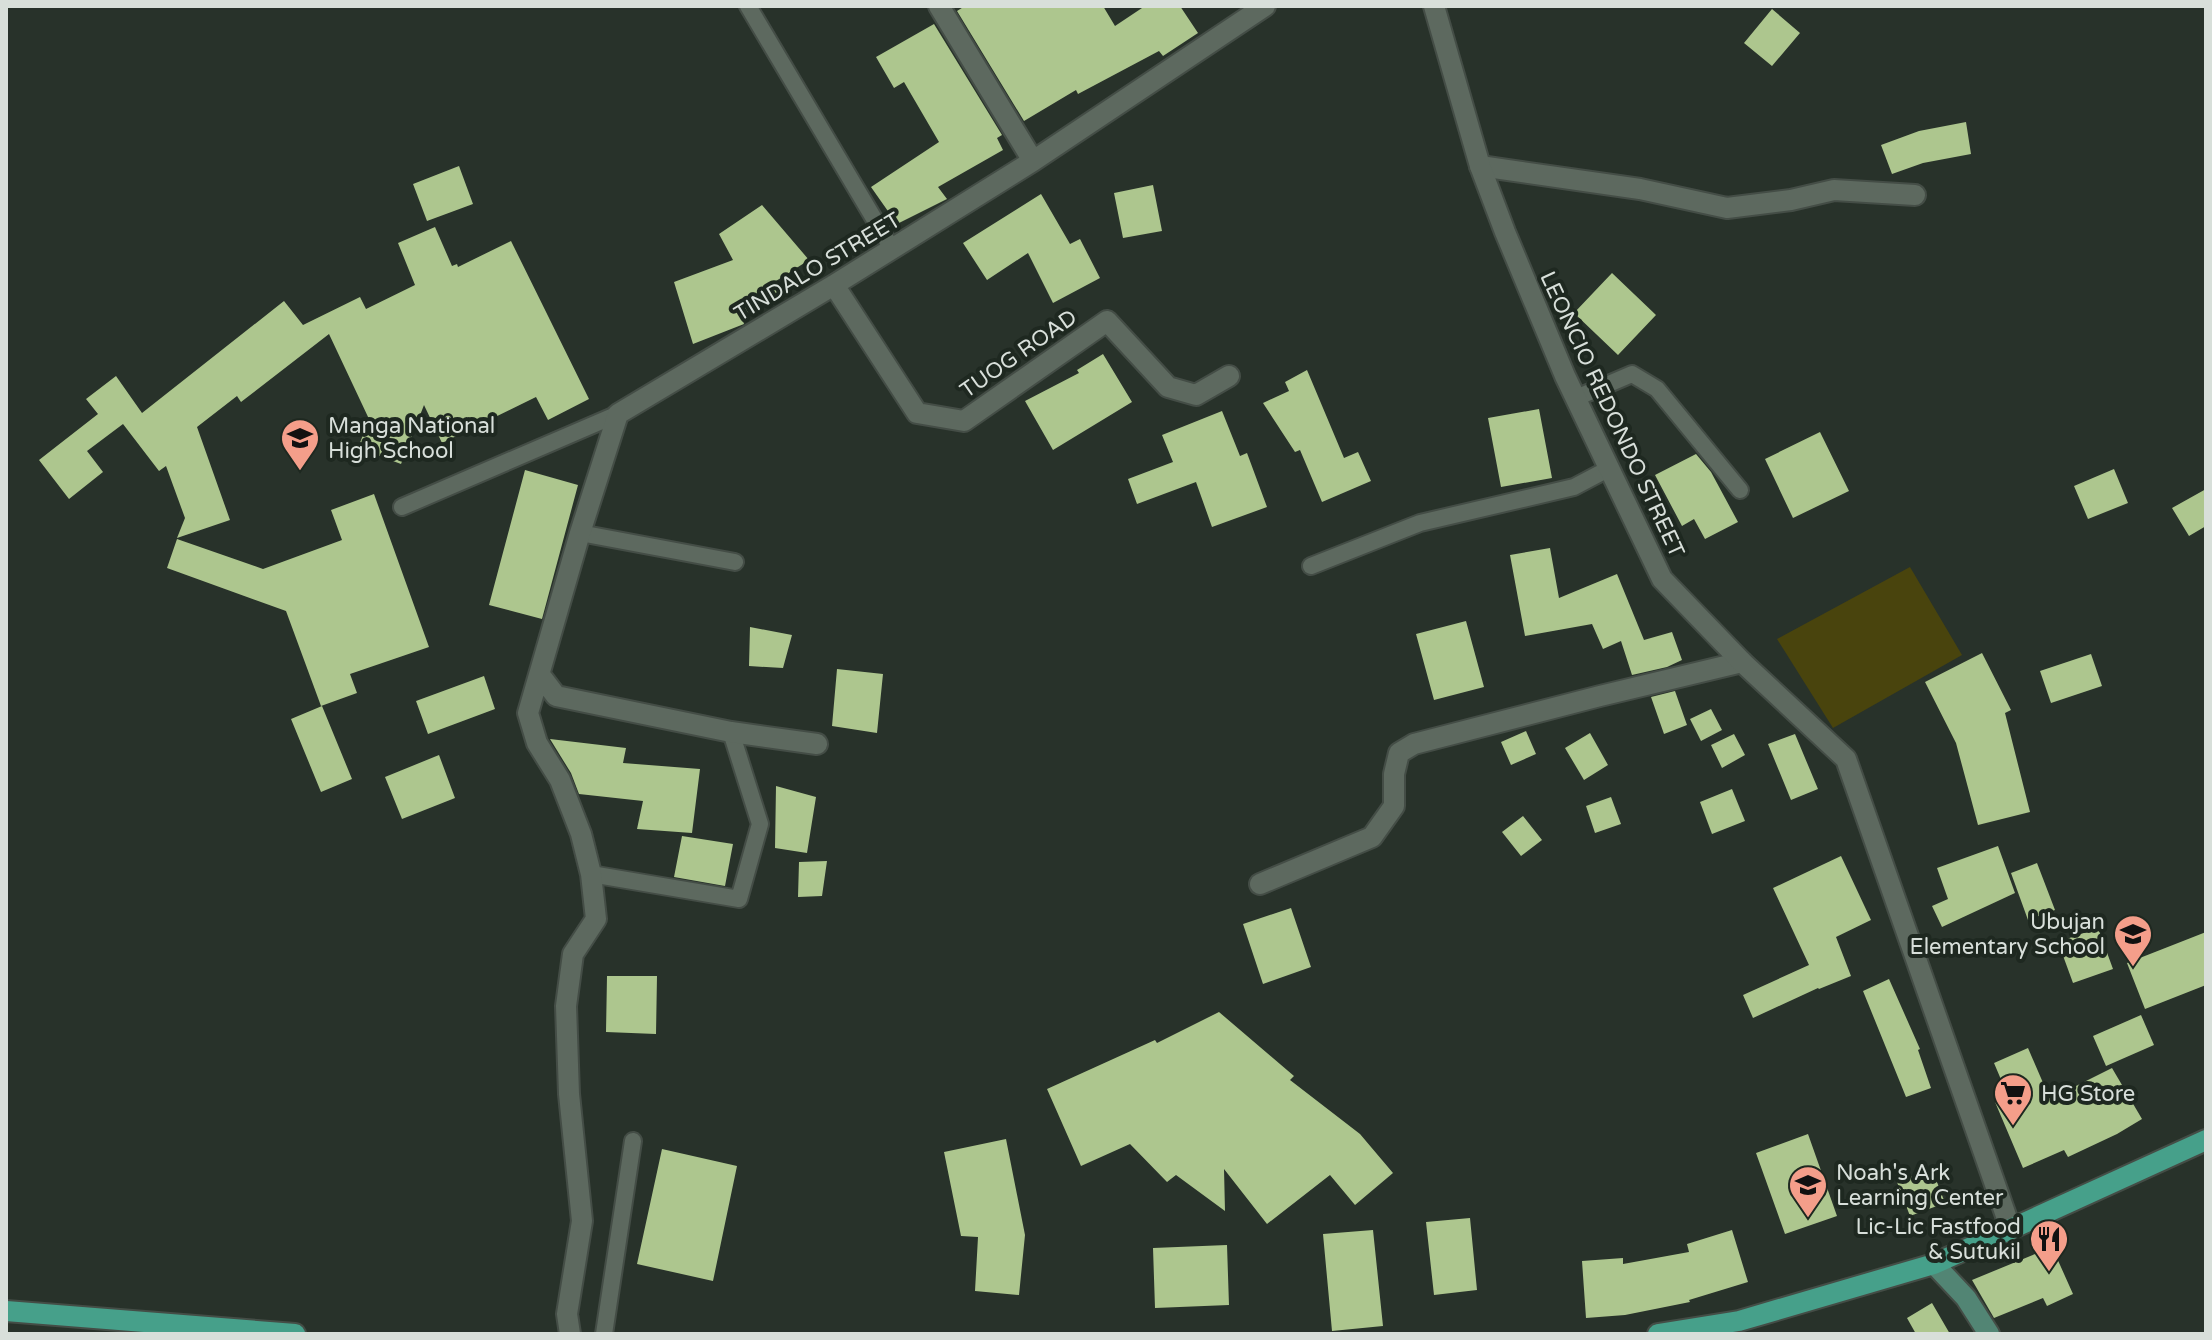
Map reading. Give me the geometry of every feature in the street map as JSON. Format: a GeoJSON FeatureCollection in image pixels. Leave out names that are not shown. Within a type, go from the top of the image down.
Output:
{"type":"FeatureCollection","features":[{"type":"Feature","properties":{"kind":"main road"},"geometry":{"type":"LineString","coordinates":[[1658,1334],[1739,1321],[1934,1264],[2206,1140]]}},
{"type":"Feature","properties":{"kind":"main road"},"geometry":{"type":"LineString","coordinates":[[1934,1264],[1966,1298],[1989,1334]]}},
{"type":"Feature","properties":{"kind":"main road"},"geometry":{"type":"LineString","coordinates":[[6,1311],[295,1334]]}},
{"type":"Feature","properties":{"kind":"street"},"geometry":{"type":"LineString","coordinates":[[939,6],[1033,161]]}},
{"type":"Feature","properties":{"kind":"street","name":"TINDALO STREET"},"geometry":{"type":"LineString","coordinates":[[618,414],[1033,161],[1265,6]]}},
{"type":"Feature","properties":{"kind":"street","name":"LEONCIO REDONDO STREET"},"geometry":{"type":"LineString","coordinates":[[1434,6],[1480,166],[1565,376],[1662,579],[1742,662],[1846,759],[2011,1230]]}},
{"type":"Feature","properties":{"kind":"street"},"geometry":{"type":"LineString","coordinates":[[1480,166],[1640,189],[1727,208],[1791,200],[1834,190],[1915,195]]}},
{"type":"Feature","properties":{"kind":"street","name":"TUOG ROAD"},"geometry":{"type":"LineString","coordinates":[[834,285],[917,413],[964,421],[1107,321],[1168,387],[1196,395],[1229,376]]}},
{"type":"Feature","properties":{"kind":"street"},"geometry":{"type":"LineString","coordinates":[[570,1334],[567,1314],[582,1221],[569,1094],[566,1006],[573,954],[596,919],[591,874],[581,834],[560,780],[537,743],[528,713],[618,414]]}},
{"type":"Feature","properties":{"kind":"street"},"geometry":{"type":"LineString","coordinates":[[1260,884],[1372,837],[1394,806],[1394,774],[1399,753],[1414,744],[1742,662]]}},
{"type":"Feature","properties":{"kind":"street"},"geometry":{"type":"LineString","coordinates":[[540,675],[556,696],[731,732],[817,744]]}},
{"type":"Feature","properties":{"kind":"lane"},"geometry":{"type":"LineString","coordinates":[[748,6],[892,249]]}},
{"type":"Feature","properties":{"kind":"lane"},"geometry":{"type":"LineString","coordinates":[[1576,398],[1632,374],[1657,389],[1740,490]]}},
{"type":"Feature","properties":{"kind":"lane"},"geometry":{"type":"LineString","coordinates":[[402,507],[618,414]]}},
{"type":"Feature","properties":{"kind":"lane"},"geometry":{"type":"LineString","coordinates":[[1311,566],[1420,523],[1574,487],[1610,468]]}},
{"type":"Feature","properties":{"kind":"lane"},"geometry":{"type":"LineString","coordinates":[[580,533],[735,562]]}},
{"type":"Feature","properties":{"kind":"lane"},"geometry":{"type":"LineString","coordinates":[[591,874],[739,899],[760,824],[731,732]]}},
{"type":"Feature","properties":{"kind":"lane"},"geometry":{"type":"LineString","coordinates":[[604,1334],[633,1141]]}},
{"type":"Feature","properties":{"kind":"shaded area"},"geometry":{"type":"Polygon","coordinates":[[[1910,567],[1962,655],[1833,728],[1777,639],[1910,567]]]}},
{"type":"Feature","properties":{"kind":"building"},"geometry":{"type":"Polygon","coordinates":[[[965,6],[1103,6],[1115,26],[1145,6],[1180,6],[1198,33],[1163,56],[1159,51],[1078,94],[1076,90],[1024,121],[957,11],[965,6]]]}},
{"type":"Feature","properties":{"kind":"building"},"geometry":{"type":"Polygon","coordinates":[[[1772,9],[1800,33],[1772,66],[1744,43],[1772,9]]]}},
{"type":"Feature","properties":{"kind":"building"},"geometry":{"type":"Polygon","coordinates":[[[934,24],[1002,135],[997,138],[1003,150],[938,187],[947,199],[897,224],[871,187],[939,142],[904,82],[894,88],[876,57],[934,24]]]}},
{"type":"Feature","properties":{"kind":"building"},"geometry":{"type":"Polygon","coordinates":[[[1966,122],[1971,154],[1923,163],[1892,174],[1881,145],[1919,131],[1966,122]]]}},
{"type":"Feature","properties":{"kind":"building"},"geometry":{"type":"Polygon","coordinates":[[[459,166],[473,204],[427,221],[413,184],[459,166]]]}},
{"type":"Feature","properties":{"kind":"building"},"geometry":{"type":"Polygon","coordinates":[[[1153,185],[1162,231],[1123,238],[1114,193],[1153,185]]]}},
{"type":"Feature","properties":{"kind":"building"},"geometry":{"type":"Polygon","coordinates":[[[1041,194],[1070,244],[1080,239],[1100,278],[1053,303],[1028,253],[987,280],[963,243],[1041,194]]]}},
{"type":"Feature","properties":{"kind":"building"},"geometry":{"type":"Polygon","coordinates":[[[762,205],[809,260],[776,281],[780,293],[742,317],[744,324],[693,344],[674,282],[733,260],[719,234],[762,205]]]}},
{"type":"Feature","properties":{"kind":"building"},"geometry":{"type":"Polygon","coordinates":[[[435,227],[452,266],[457,264],[458,267],[511,241],[589,399],[548,420],[536,397],[442,443],[424,405],[401,464],[358,448],[369,419],[329,334],[241,402],[237,396],[197,427],[230,520],[177,538],[185,518],[166,466],[159,471],[123,424],[87,451],[103,472],[69,499],[39,460],[98,414],[86,399],[116,376],[142,413],[284,301],[303,325],[360,297],[366,309],[415,285],[398,243],[435,227]]]}},
{"type":"Feature","properties":{"kind":"building"},"geometry":{"type":"Polygon","coordinates":[[[1612,273],[1656,315],[1618,355],[1574,313],[1612,273]]]}},
{"type":"Feature","properties":{"kind":"building"},"geometry":{"type":"Polygon","coordinates":[[[1103,354],[1132,402],[1053,450],[1025,401],[1079,373],[1077,370],[1103,354]]]}},
{"type":"Feature","properties":{"kind":"building"},"geometry":{"type":"Polygon","coordinates":[[[1307,370],[1344,458],[1358,452],[1371,481],[1322,502],[1300,450],[1295,452],[1263,403],[1289,391],[1285,382],[1307,370]]]}},
{"type":"Feature","properties":{"kind":"building"},"geometry":{"type":"Polygon","coordinates":[[[1539,409],[1552,478],[1501,487],[1488,418],[1539,409]]]}},
{"type":"Feature","properties":{"kind":"building"},"geometry":{"type":"Polygon","coordinates":[[[1222,411],[1240,456],[1247,453],[1267,507],[1212,527],[1196,482],[1137,504],[1128,479],[1173,462],[1162,435],[1222,411]]]}},
{"type":"Feature","properties":{"kind":"building"},"geometry":{"type":"Polygon","coordinates":[[[1820,432],[1849,491],[1793,518],[1765,459],[1820,432]]]}},
{"type":"Feature","properties":{"kind":"building"},"geometry":{"type":"Polygon","coordinates":[[[1696,454],[1711,472],[1738,522],[1705,539],[1694,519],[1682,526],[1655,475],[1696,454]]]}},
{"type":"Feature","properties":{"kind":"building"},"geometry":{"type":"Polygon","coordinates":[[[2114,469],[2128,503],[2088,519],[2074,486],[2114,469]]]}},
{"type":"Feature","properties":{"kind":"building"},"geometry":{"type":"Polygon","coordinates":[[[525,470],[578,485],[542,619],[489,605],[525,470]]]}},
{"type":"Feature","properties":{"kind":"building"},"geometry":{"type":"Polygon","coordinates":[[[2206,489],[2206,526],[2189,536],[2172,508],[2206,489]]]}},
{"type":"Feature","properties":{"kind":"building"},"geometry":{"type":"Polygon","coordinates":[[[374,494],[429,647],[350,674],[357,693],[321,706],[286,611],[167,568],[177,539],[263,569],[342,540],[331,510],[374,494]]]}},
{"type":"Feature","properties":{"kind":"building"},"geometry":{"type":"Polygon","coordinates":[[[1550,548],[1559,598],[1617,574],[1644,640],[1672,632],[1682,660],[1632,675],[1621,641],[1603,649],[1592,624],[1525,636],[1510,555],[1550,548]]]}},
{"type":"Feature","properties":{"kind":"building"},"geometry":{"type":"Polygon","coordinates":[[[1466,621],[1484,687],[1434,700],[1416,634],[1466,621]]]}},
{"type":"Feature","properties":{"kind":"building"},"geometry":{"type":"Polygon","coordinates":[[[750,627],[792,635],[783,668],[749,666],[750,627]]]}},
{"type":"Feature","properties":{"kind":"building"},"geometry":{"type":"Polygon","coordinates":[[[1982,653],[2011,710],[2005,713],[2030,812],[1978,825],[1956,743],[1925,682],[1982,653]]]}},
{"type":"Feature","properties":{"kind":"building"},"geometry":{"type":"Polygon","coordinates":[[[2091,654],[2102,686],[2051,703],[2040,671],[2091,654]]]}},
{"type":"Feature","properties":{"kind":"building"},"geometry":{"type":"Polygon","coordinates":[[[837,669],[883,674],[877,733],[832,726],[837,669]]]}},
{"type":"Feature","properties":{"kind":"building"},"geometry":{"type":"Polygon","coordinates":[[[484,676],[495,709],[428,734],[416,701],[484,676]]]}},
{"type":"Feature","properties":{"kind":"building"},"geometry":{"type":"Polygon","coordinates":[[[1675,691],[1687,725],[1664,734],[1651,697],[1675,691]]]}},
{"type":"Feature","properties":{"kind":"building"},"geometry":{"type":"Polygon","coordinates":[[[322,706],[352,779],[321,792],[291,719],[322,706]]]}},
{"type":"Feature","properties":{"kind":"building"},"geometry":{"type":"Polygon","coordinates":[[[1711,709],[1722,730],[1701,741],[1690,719],[1711,709]]]}},
{"type":"Feature","properties":{"kind":"building"},"geometry":{"type":"Polygon","coordinates":[[[1526,731],[1536,754],[1511,765],[1501,742],[1526,731]]]}},
{"type":"Feature","properties":{"kind":"building"},"geometry":{"type":"Polygon","coordinates":[[[1590,733],[1608,765],[1584,780],[1565,748],[1590,733]]]}},
{"type":"Feature","properties":{"kind":"building"},"geometry":{"type":"Polygon","coordinates":[[[1734,734],[1745,755],[1722,768],[1711,745],[1734,734]]]}},
{"type":"Feature","properties":{"kind":"building"},"geometry":{"type":"Polygon","coordinates":[[[1795,734],[1818,789],[1791,800],[1768,744],[1795,734]]]}},
{"type":"Feature","properties":{"kind":"building"},"geometry":{"type":"Polygon","coordinates":[[[550,739],[626,748],[623,763],[700,769],[692,833],[637,829],[643,801],[579,794],[571,773],[550,739]]]}},
{"type":"Feature","properties":{"kind":"building"},"geometry":{"type":"Polygon","coordinates":[[[439,755],[455,798],[402,819],[385,777],[439,755]]]}},
{"type":"Feature","properties":{"kind":"building"},"geometry":{"type":"Polygon","coordinates":[[[776,786],[816,797],[807,853],[775,848],[776,786]]]}},
{"type":"Feature","properties":{"kind":"building"},"geometry":{"type":"Polygon","coordinates":[[[1732,789],[1745,821],[1712,834],[1700,802],[1732,789]]]}},
{"type":"Feature","properties":{"kind":"building"},"geometry":{"type":"Polygon","coordinates":[[[1611,797],[1621,824],[1595,833],[1586,806],[1611,797]]]}},
{"type":"Feature","properties":{"kind":"building"},"geometry":{"type":"Polygon","coordinates":[[[1523,816],[1542,840],[1521,856],[1502,832],[1523,816]]]}},
{"type":"Feature","properties":{"kind":"building"},"geometry":{"type":"Polygon","coordinates":[[[682,836],[733,844],[725,886],[674,877],[682,836]]]}},
{"type":"Feature","properties":{"kind":"building"},"geometry":{"type":"Polygon","coordinates":[[[1998,846],[2015,893],[1942,927],[1932,906],[1948,899],[1937,868],[1998,846]]]}},
{"type":"Feature","properties":{"kind":"building"},"geometry":{"type":"Polygon","coordinates":[[[1841,856],[1871,920],[1836,937],[1851,976],[1753,1018],[1743,995],[1809,965],[1773,888],[1841,856]]]}},
{"type":"Feature","properties":{"kind":"building"},"geometry":{"type":"Polygon","coordinates":[[[827,861],[822,896],[798,897],[799,862],[827,861]]]}},
{"type":"Feature","properties":{"kind":"building"},"geometry":{"type":"Polygon","coordinates":[[[2037,863],[2055,910],[2028,920],[2011,873],[2037,863]]]}},
{"type":"Feature","properties":{"kind":"building"},"geometry":{"type":"Polygon","coordinates":[[[1291,908],[1311,967],[1263,984],[1243,924],[1291,908]]]}},
{"type":"Feature","properties":{"kind":"building"},"geometry":{"type":"Polygon","coordinates":[[[2098,928],[2113,969],[2073,983],[2058,942],[2098,928]]]}},
{"type":"Feature","properties":{"kind":"building"},"geometry":{"type":"Polygon","coordinates":[[[2206,932],[2206,985],[2145,1009],[2127,963],[2206,932]]]}},
{"type":"Feature","properties":{"kind":"building"},"geometry":{"type":"Polygon","coordinates":[[[607,976],[657,976],[656,1034],[606,1032],[607,976]]]}},
{"type":"Feature","properties":{"kind":"building"},"geometry":{"type":"Polygon","coordinates":[[[1889,979],[1920,1049],[1931,1088],[1906,1097],[1863,991],[1889,979]]]}},
{"type":"Feature","properties":{"kind":"building"},"geometry":{"type":"Polygon","coordinates":[[[1219,1012],[1294,1076],[1290,1080],[1360,1134],[1393,1173],[1355,1205],[1330,1175],[1267,1224],[1224,1169],[1225,1211],[1176,1175],[1167,1182],[1130,1144],[1081,1166],[1047,1089],[1155,1040],[1157,1043],[1219,1012]]]}},
{"type":"Feature","properties":{"kind":"building"},"geometry":{"type":"Polygon","coordinates":[[[2141,1015],[2154,1045],[2106,1066],[2093,1036],[2141,1015]]]}},
{"type":"Feature","properties":{"kind":"building"},"geometry":{"type":"Polygon","coordinates":[[[2028,1048],[2050,1099],[2112,1068],[2142,1119],[2068,1157],[2064,1150],[2023,1168],[1995,1102],[2008,1096],[1994,1063],[2028,1048]]]}},
{"type":"Feature","properties":{"kind":"building"},"geometry":{"type":"Polygon","coordinates":[[[1808,1134],[1837,1216],[1785,1234],[1756,1153],[1808,1134]]]}},
{"type":"Feature","properties":{"kind":"building"},"geometry":{"type":"Polygon","coordinates":[[[1006,1139],[1025,1235],[1019,1295],[975,1291],[978,1237],[961,1236],[944,1152],[1006,1139]]]}},
{"type":"Feature","properties":{"kind":"building"},"geometry":{"type":"Polygon","coordinates":[[[662,1149],[737,1166],[713,1281],[637,1264],[662,1149]]]}},
{"type":"Feature","properties":{"kind":"building"},"geometry":{"type":"Polygon","coordinates":[[[1932,1169],[1945,1203],[1910,1216],[1897,1182],[1932,1169]]]}},
{"type":"Feature","properties":{"kind":"building"},"geometry":{"type":"Polygon","coordinates":[[[1470,1218],[1477,1290],[1434,1295],[1426,1222],[1470,1218]]]}},
{"type":"Feature","properties":{"kind":"building"},"geometry":{"type":"Polygon","coordinates":[[[1373,1230],[1383,1326],[1332,1331],[1323,1234],[1373,1230]]]}},
{"type":"Feature","properties":{"kind":"building"},"geometry":{"type":"Polygon","coordinates":[[[1732,1230],[1748,1282],[1690,1302],[1625,1315],[1586,1318],[1582,1261],[1623,1258],[1623,1264],[1689,1252],[1687,1244],[1732,1230]]]}},
{"type":"Feature","properties":{"kind":"building"},"geometry":{"type":"Polygon","coordinates":[[[1227,1245],[1229,1305],[1155,1308],[1153,1248],[1227,1245]]]}},
{"type":"Feature","properties":{"kind":"building"},"geometry":{"type":"Polygon","coordinates":[[[2052,1247],[2073,1294],[2047,1306],[2043,1298],[1994,1318],[1972,1280],[2052,1247]]]}},
{"type":"Feature","properties":{"kind":"building"},"geometry":{"type":"Polygon","coordinates":[[[1932,1303],[1950,1334],[1916,1334],[1907,1318],[1932,1303]]]}},
{"type":"Feature","properties":{"kind":"place","name":"Manga National High School"},"geometry":{"type":"Point","coordinates":[300,472]}},
{"type":"Feature","properties":{"kind":"place","name":"Ubujan Elementary School"},"geometry":{"type":"Point","coordinates":[2133,968]}},
{"type":"Feature","properties":{"kind":"place","name":"HG Store"},"geometry":{"type":"Point","coordinates":[2013,1127]}},
{"type":"Feature","properties":{"kind":"place","name":"Noah's Ark Learning Center"},"geometry":{"type":"Point","coordinates":[1808,1219]}},
{"type":"Feature","properties":{"kind":"place","name":"Lic-Lic Fastfood & Sutukil"},"geometry":{"type":"Point","coordinates":[2049,1273]}}]}
